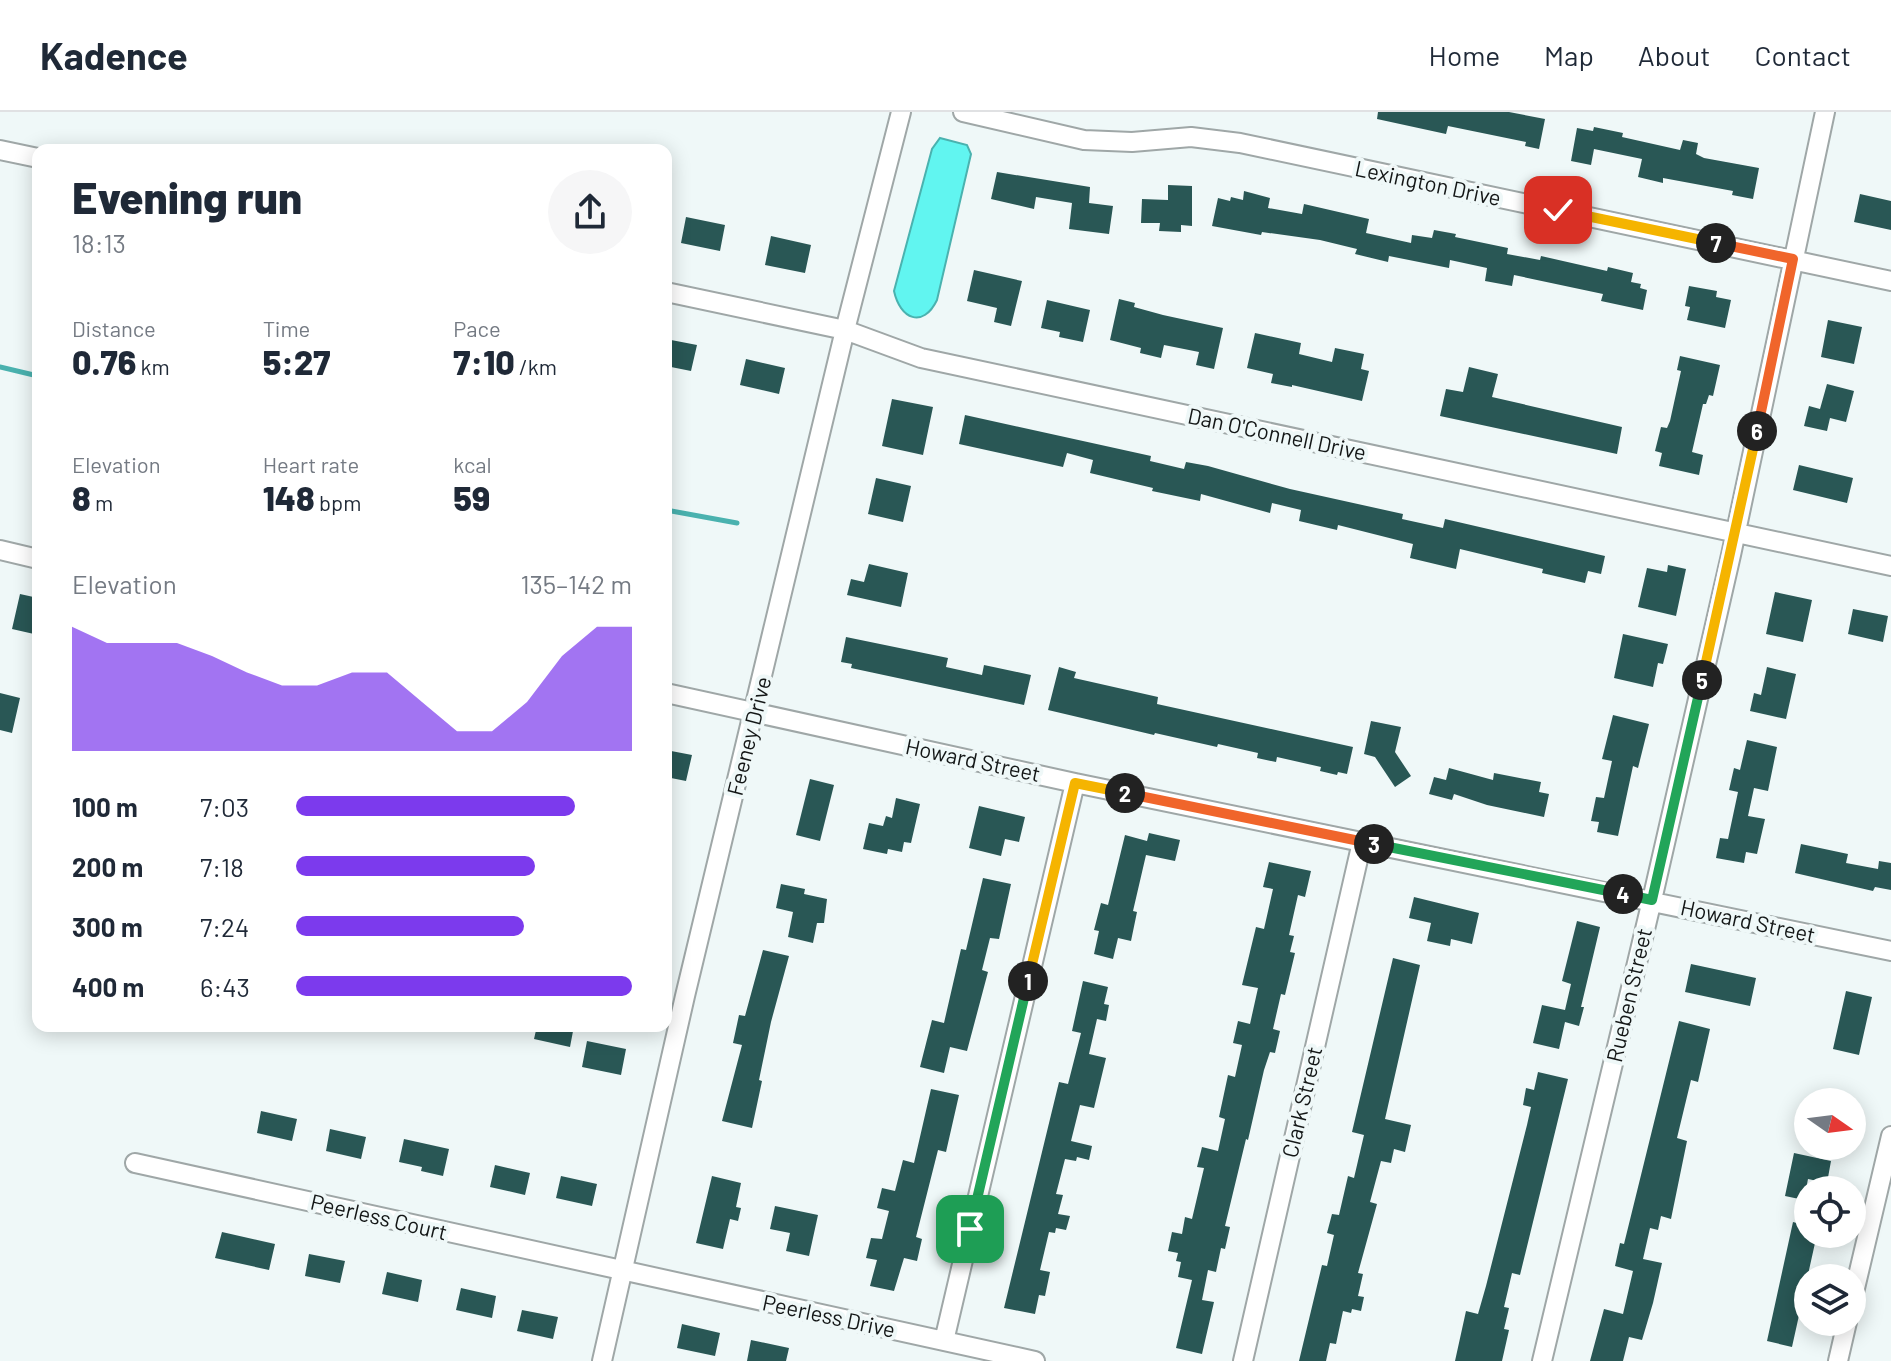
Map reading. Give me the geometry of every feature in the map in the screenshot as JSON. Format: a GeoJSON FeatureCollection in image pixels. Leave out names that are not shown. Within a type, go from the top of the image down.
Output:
{"type":"FeatureCollection","features":[{"type":"Feature","properties":{"kind":"street","name":"Feeney Drive"},"geometry":{"type":"LineString","coordinates":[[602,1361],[685,996],[845,330],[901,112]]}},
{"type":"Feature","properties":{"kind":"street","name":"Lexington Drive"},"geometry":{"type":"LineString","coordinates":[[963,112],[1084,140],[1132,142],[1191,137],[1240,143],[1891,281]]}},
{"type":"Feature","properties":{"kind":"street","name":"Rueben Street"},"geometry":{"type":"LineString","coordinates":[[1542,1361],[1736,531],[1825,112]]}},
{"type":"Feature","properties":{"kind":"street"},"geometry":{"type":"LineString","coordinates":[[0,150],[32,157]]}},
{"type":"Feature","properties":{"kind":"street","name":"Dan O'Connell Drive"},"geometry":{"type":"LineString","coordinates":[[672,293],[845,330],[921,358],[1891,566]]}},
{"type":"Feature","properties":{"kind":"street"},"geometry":{"type":"LineString","coordinates":[[0,550],[32,558]]}},
{"type":"Feature","properties":{"kind":"street","name":"Howard Street"},"geometry":{"type":"LineString","coordinates":[[672,694],[1075,783],[1891,951]]}},
{"type":"Feature","properties":{"kind":"street"},"geometry":{"type":"LineString","coordinates":[[944,1341],[1075,783]]}},
{"type":"Feature","properties":{"kind":"street","name":"Clark Street"},"geometry":{"type":"LineString","coordinates":[[1243,1361],[1362,842]]}},
{"type":"Feature","properties":{"kind":"street"},"geometry":{"type":"LineString","coordinates":[[672,993],[685,996]]}},
{"type":"Feature","properties":{"kind":"street"},"geometry":{"type":"LineString","coordinates":[[1861,1264],[1891,1136]]}},
{"type":"Feature","properties":{"kind":"street","name":"Peerless Court"},"geometry":{"type":"LineString","coordinates":[[135,1163],[622,1272]]}},
{"type":"Feature","properties":{"kind":"street","name":"Peerless Drive"},"geometry":{"type":"LineString","coordinates":[[622,1272],[1035,1361]]}},
{"type":"Feature","properties":{"kind":"street"},"geometry":{"type":"LineString","coordinates":[[1838,1361],[1844,1336]]}},
{"type":"Feature","properties":{"kind":"water"},"geometry":{"type":"Polygon","coordinates":[[[940,138],[967,145],[971,154],[937,300],[925,315],[912,317],[901,308],[894,291],[932,149],[940,138]]]}},
{"type":"Feature","properties":{"kind":"building"},"geometry":{"type":"Polygon","coordinates":[[[1378,112],[1509,112],[1545,119],[1539,149],[1525,146],[1526,142],[1448,126],[1446,134],[1377,119],[1378,112]]]}},
{"type":"Feature","properties":{"kind":"building"},"geometry":{"type":"Polygon","coordinates":[[[1594,127],[1623,133],[1622,137],[1680,150],[1683,140],[1698,143],[1696,154],[1704,158],[1759,168],[1753,199],[1732,195],[1733,191],[1663,178],[1663,183],[1638,177],[1642,159],[1594,149],[1591,165],[1571,161],[1577,128],[1593,131],[1594,127]]]}},
{"type":"Feature","properties":{"kind":"building"},"geometry":{"type":"Polygon","coordinates":[[[997,172],[1090,187],[1089,203],[1113,206],[1109,234],[1069,229],[1072,203],[1036,197],[1034,209],[991,199],[997,172]]]}},
{"type":"Feature","properties":{"kind":"building"},"geometry":{"type":"Polygon","coordinates":[[[1168,185],[1192,186],[1192,226],[1181,225],[1181,232],[1159,231],[1160,223],[1141,223],[1142,199],[1168,200],[1168,185]]]}},
{"type":"Feature","properties":{"kind":"building"},"geometry":{"type":"Polygon","coordinates":[[[1244,191],[1270,198],[1268,208],[1302,214],[1304,204],[1369,219],[1366,233],[1411,243],[1412,235],[1432,238],[1434,230],[1508,248],[1507,254],[1540,260],[1541,256],[1607,271],[1608,267],[1633,273],[1631,282],[1641,284],[1640,288],[1647,290],[1643,310],[1601,301],[1603,294],[1514,275],[1512,286],[1485,281],[1487,268],[1450,260],[1449,268],[1389,256],[1388,262],[1355,254],[1357,249],[1320,240],[1262,232],[1261,235],[1212,226],[1218,198],[1243,200],[1244,191]]]}},
{"type":"Feature","properties":{"kind":"building"},"geometry":{"type":"Polygon","coordinates":[[[1860,194],[1891,201],[1891,230],[1854,222],[1860,194]]]}},
{"type":"Feature","properties":{"kind":"building"},"geometry":{"type":"Polygon","coordinates":[[[686,217],[725,225],[720,251],[681,243],[686,217]]]}},
{"type":"Feature","properties":{"kind":"building"},"geometry":{"type":"Polygon","coordinates":[[[771,236],[811,245],[805,273],[765,265],[771,236]]]}},
{"type":"Feature","properties":{"kind":"building"},"geometry":{"type":"Polygon","coordinates":[[[974,270],[1022,281],[1011,326],[994,322],[997,308],[967,301],[974,270]]]}},
{"type":"Feature","properties":{"kind":"building"},"geometry":{"type":"Polygon","coordinates":[[[1689,286],[1717,291],[1716,297],[1731,300],[1725,328],[1687,320],[1690,307],[1685,306],[1689,286]]]}},
{"type":"Feature","properties":{"kind":"building"},"geometry":{"type":"Polygon","coordinates":[[[1119,299],[1135,303],[1134,307],[1223,328],[1214,369],[1196,365],[1199,352],[1164,345],[1161,358],[1140,353],[1141,348],[1110,340],[1119,299]]]}},
{"type":"Feature","properties":{"kind":"building"},"geometry":{"type":"Polygon","coordinates":[[[1047,300],[1090,310],[1083,342],[1059,337],[1060,332],[1041,328],[1047,300]]]}},
{"type":"Feature","properties":{"kind":"building"},"geometry":{"type":"Polygon","coordinates":[[[1828,320],[1862,327],[1854,364],[1821,357],[1828,320]]]}},
{"type":"Feature","properties":{"kind":"building"},"geometry":{"type":"Polygon","coordinates":[[[1255,333],[1301,343],[1299,354],[1332,362],[1335,348],[1364,354],[1361,369],[1369,371],[1362,401],[1271,383],[1273,374],[1247,368],[1255,333]]]}},
{"type":"Feature","properties":{"kind":"building"},"geometry":{"type":"Polygon","coordinates":[[[672,340],[697,345],[691,371],[672,367],[672,340]]]}},
{"type":"Feature","properties":{"kind":"building"},"geometry":{"type":"Polygon","coordinates":[[[1680,356],[1720,365],[1713,396],[1709,395],[1706,404],[1703,404],[1692,452],[1703,455],[1699,475],[1659,466],[1662,453],[1655,451],[1661,427],[1667,428],[1670,421],[1681,371],[1677,370],[1680,356]]]}},
{"type":"Feature","properties":{"kind":"building"},"geometry":{"type":"Polygon","coordinates":[[[746,359],[785,368],[779,394],[740,385],[746,359]]]}},
{"type":"Feature","properties":{"kind":"building"},"geometry":{"type":"Polygon","coordinates":[[[1469,367],[1498,374],[1492,397],[1622,427],[1617,454],[1440,416],[1446,389],[1463,392],[1469,367]]]}},
{"type":"Feature","properties":{"kind":"building"},"geometry":{"type":"Polygon","coordinates":[[[1827,384],[1854,391],[1846,422],[1830,418],[1827,431],[1804,426],[1809,406],[1820,409],[1827,384]]]}},
{"type":"Feature","properties":{"kind":"building"},"geometry":{"type":"Polygon","coordinates":[[[892,399],[933,407],[923,455],[882,446],[892,399]]]}},
{"type":"Feature","properties":{"kind":"building"},"geometry":{"type":"Polygon","coordinates":[[[965,415],[1151,456],[1150,461],[1184,469],[1186,462],[1208,466],[1290,489],[1403,514],[1402,519],[1443,528],[1445,519],[1605,556],[1601,574],[1588,571],[1585,583],[1542,573],[1543,569],[1460,549],[1456,569],[1410,558],[1413,544],[1338,525],[1337,530],[1299,521],[1301,510],[1272,503],[1270,513],[1201,494],[1200,501],[1152,491],[1153,488],[1090,473],[1093,460],[1067,453],[1063,467],[959,444],[965,415]]]}},
{"type":"Feature","properties":{"kind":"building"},"geometry":{"type":"Polygon","coordinates":[[[1799,465],[1853,478],[1847,503],[1793,490],[1799,465]]]}},
{"type":"Feature","properties":{"kind":"building"},"geometry":{"type":"Polygon","coordinates":[[[876,478],[911,486],[903,522],[868,514],[876,478]]]}},
{"type":"Feature","properties":{"kind":"building"},"geometry":{"type":"Polygon","coordinates":[[[869,564],[908,573],[901,607],[847,595],[851,579],[864,582],[869,564]]]}},
{"type":"Feature","properties":{"kind":"building"},"geometry":{"type":"Polygon","coordinates":[[[1668,565],[1686,569],[1676,616],[1638,607],[1647,568],[1667,572],[1668,565]]]}},
{"type":"Feature","properties":{"kind":"building"},"geometry":{"type":"Polygon","coordinates":[[[1775,592],[1812,600],[1803,642],[1766,634],[1775,592]]]}},
{"type":"Feature","properties":{"kind":"building"},"geometry":{"type":"Polygon","coordinates":[[[20,594],[32,597],[32,634],[12,629],[20,594]]]}},
{"type":"Feature","properties":{"kind":"building"},"geometry":{"type":"Polygon","coordinates":[[[1853,609],[1888,616],[1883,642],[1848,634],[1853,609]]]}},
{"type":"Feature","properties":{"kind":"building"},"geometry":{"type":"Polygon","coordinates":[[[1623,634],[1668,644],[1663,664],[1658,663],[1653,687],[1614,678],[1623,634]]]}},
{"type":"Feature","properties":{"kind":"building"},"geometry":{"type":"Polygon","coordinates":[[[846,637],[948,658],[946,667],[982,675],[984,665],[1031,675],[1024,705],[851,668],[852,664],[841,662],[846,637]]]}},
{"type":"Feature","properties":{"kind":"building"},"geometry":{"type":"Polygon","coordinates":[[[1059,667],[1076,672],[1074,678],[1158,697],[1157,704],[1353,747],[1347,774],[1320,771],[1321,767],[1277,757],[1276,762],[1257,758],[1258,753],[1154,735],[1048,710],[1059,667]]]}},
{"type":"Feature","properties":{"kind":"building"},"geometry":{"type":"Polygon","coordinates":[[[1767,667],[1796,674],[1786,719],[1750,711],[1754,693],[1761,695],[1767,667]]]}},
{"type":"Feature","properties":{"kind":"building"},"geometry":{"type":"Polygon","coordinates":[[[0,693],[20,698],[12,733],[0,730],[0,693]]]}},
{"type":"Feature","properties":{"kind":"building"},"geometry":{"type":"Polygon","coordinates":[[[1613,715],[1649,724],[1638,768],[1633,766],[1618,836],[1597,832],[1599,822],[1591,821],[1596,797],[1604,798],[1612,761],[1602,759],[1613,715]]]}},
{"type":"Feature","properties":{"kind":"building"},"geometry":{"type":"Polygon","coordinates":[[[1371,721],[1401,727],[1395,752],[1411,776],[1395,787],[1375,757],[1364,754],[1371,721]]]}},
{"type":"Feature","properties":{"kind":"building"},"geometry":{"type":"Polygon","coordinates":[[[1747,740],[1777,747],[1768,791],[1754,788],[1748,816],[1765,819],[1757,854],[1746,852],[1744,863],[1716,858],[1720,838],[1728,839],[1738,792],[1729,790],[1734,768],[1740,770],[1747,740]]]}},
{"type":"Feature","properties":{"kind":"building"},"geometry":{"type":"Polygon","coordinates":[[[672,751],[692,755],[686,781],[672,778],[672,751]]]}},
{"type":"Feature","properties":{"kind":"building"},"geometry":{"type":"Polygon","coordinates":[[[1449,768],[1493,780],[1494,773],[1541,782],[1539,792],[1549,794],[1544,817],[1487,805],[1454,794],[1452,800],[1429,794],[1434,777],[1446,780],[1449,768]]]}},
{"type":"Feature","properties":{"kind":"building"},"geometry":{"type":"Polygon","coordinates":[[[810,779],[834,785],[820,841],[796,835],[810,779]]]}},
{"type":"Feature","properties":{"kind":"building"},"geometry":{"type":"Polygon","coordinates":[[[896,798],[920,804],[911,843],[904,842],[902,852],[888,849],[887,854],[863,849],[869,823],[883,826],[886,816],[892,818],[896,798]]]}},
{"type":"Feature","properties":{"kind":"building"},"geometry":{"type":"Polygon","coordinates":[[[979,806],[1025,817],[1019,842],[1005,839],[1001,856],[969,848],[979,806]]]}},
{"type":"Feature","properties":{"kind":"building"},"geometry":{"type":"Polygon","coordinates":[[[1149,833],[1180,840],[1175,861],[1146,855],[1133,911],[1137,912],[1131,941],[1118,938],[1113,959],[1094,954],[1099,931],[1094,930],[1101,903],[1108,905],[1125,835],[1147,841],[1149,833]]]}},
{"type":"Feature","properties":{"kind":"building"},"geometry":{"type":"Polygon","coordinates":[[[1801,844],[1848,854],[1846,863],[1878,869],[1879,861],[1891,863],[1891,890],[1875,887],[1873,891],[1795,873],[1801,844]]]}},
{"type":"Feature","properties":{"kind":"building"},"geometry":{"type":"Polygon","coordinates":[[[1269,862],[1311,871],[1305,897],[1298,895],[1289,935],[1294,936],[1290,952],[1295,953],[1273,1029],[1280,1031],[1275,1053],[1270,1052],[1264,1070],[1246,1139],[1225,1226],[1230,1227],[1225,1249],[1221,1248],[1216,1272],[1208,1270],[1202,1300],[1214,1302],[1202,1354],[1176,1348],[1192,1280],[1178,1277],[1181,1262],[1176,1261],[1178,1253],[1168,1251],[1172,1232],[1182,1234],[1185,1217],[1192,1219],[1204,1168],[1197,1167],[1202,1147],[1218,1151],[1225,1119],[1219,1117],[1228,1075],[1235,1077],[1242,1045],[1233,1043],[1238,1021],[1250,1024],[1258,988],[1242,985],[1256,927],[1264,929],[1273,889],[1263,887],[1269,862]]]}},
{"type":"Feature","properties":{"kind":"building"},"geometry":{"type":"Polygon","coordinates":[[[983,878],[1011,884],[999,939],[990,938],[982,970],[988,972],[967,1051],[950,1047],[944,1073],[920,1067],[932,1020],[944,1023],[961,949],[966,950],[983,878]]]}},
{"type":"Feature","properties":{"kind":"building"},"geometry":{"type":"Polygon","coordinates":[[[781,884],[805,889],[804,894],[827,899],[824,923],[817,923],[813,943],[788,937],[793,912],[776,908],[781,884]]]}},
{"type":"Feature","properties":{"kind":"building"},"geometry":{"type":"Polygon","coordinates":[[[1414,897],[1479,913],[1472,944],[1451,939],[1450,946],[1427,941],[1431,923],[1409,918],[1414,897]]]}},
{"type":"Feature","properties":{"kind":"building"},"geometry":{"type":"Polygon","coordinates":[[[1577,921],[1600,927],[1579,1026],[1565,1022],[1559,1049],[1533,1043],[1542,1005],[1565,1010],[1571,984],[1562,981],[1577,921]]]}},
{"type":"Feature","properties":{"kind":"building"},"geometry":{"type":"Polygon","coordinates":[[[763,950],[789,956],[771,1022],[752,1128],[722,1121],[742,1045],[733,1043],[739,1015],[745,1016],[763,950]]]}},
{"type":"Feature","properties":{"kind":"building"},"geometry":{"type":"Polygon","coordinates":[[[1393,958],[1420,965],[1385,1119],[1411,1125],[1405,1152],[1394,1149],[1391,1163],[1381,1161],[1370,1202],[1377,1204],[1358,1273],[1363,1274],[1358,1296],[1364,1297],[1361,1311],[1343,1311],[1336,1344],[1330,1343],[1326,1361],[1299,1361],[1322,1265],[1327,1266],[1334,1235],[1327,1233],[1332,1214],[1339,1215],[1348,1176],[1354,1178],[1364,1135],[1352,1132],[1393,958]]]}},
{"type":"Feature","properties":{"kind":"building"},"geometry":{"type":"Polygon","coordinates":[[[1691,964],[1756,978],[1750,1006],[1685,992],[1691,964]]]}},
{"type":"Feature","properties":{"kind":"building"},"geometry":{"type":"Polygon","coordinates":[[[1083,981],[1108,987],[1104,1004],[1109,1005],[1106,1021],[1097,1019],[1089,1054],[1106,1058],[1094,1108],[1080,1105],[1071,1141],[1092,1146],[1089,1160],[1077,1157],[1076,1161],[1065,1159],[1056,1194],[1063,1195],[1058,1214],[1070,1216],[1066,1230],[1056,1228],[1055,1233],[1049,1232],[1040,1270],[1050,1272],[1045,1296],[1039,1295],[1035,1314],[1004,1308],[1059,1082],[1068,1084],[1081,1033],[1072,1031],[1083,981]]]}},
{"type":"Feature","properties":{"kind":"building"},"geometry":{"type":"Polygon","coordinates":[[[1846,991],[1872,997],[1859,1055],[1833,1049],[1846,991]]]}},
{"type":"Feature","properties":{"kind":"building"},"geometry":{"type":"Polygon","coordinates":[[[1679,1021],[1710,1029],[1698,1082],[1691,1080],[1677,1138],[1687,1141],[1671,1219],[1661,1216],[1658,1230],[1650,1228],[1643,1259],[1662,1263],[1653,1303],[1642,1340],[1629,1337],[1623,1361],[1590,1361],[1604,1309],[1623,1314],[1633,1271],[1615,1266],[1620,1243],[1624,1244],[1679,1021]]]}},
{"type":"Feature","properties":{"kind":"building"},"geometry":{"type":"Polygon","coordinates":[[[536,1032],[573,1032],[570,1047],[534,1039],[536,1032]]]}},
{"type":"Feature","properties":{"kind":"building"},"geometry":{"type":"Polygon","coordinates":[[[587,1041],[626,1049],[621,1075],[582,1067],[587,1041]]]}},
{"type":"Feature","properties":{"kind":"building"},"geometry":{"type":"Polygon","coordinates":[[[1538,1072],[1568,1079],[1520,1275],[1512,1273],[1504,1307],[1509,1308],[1504,1329],[1509,1330],[1502,1361],[1455,1361],[1466,1311],[1478,1314],[1531,1107],[1523,1105],[1526,1088],[1534,1090],[1538,1072]]]}},
{"type":"Feature","properties":{"kind":"building"},"geometry":{"type":"Polygon","coordinates":[[[931,1089],[959,1095],[946,1152],[938,1150],[916,1237],[922,1239],[917,1261],[904,1258],[894,1291],[870,1286],[877,1260],[866,1258],[871,1238],[882,1239],[889,1211],[877,1208],[882,1188],[895,1191],[903,1160],[914,1163],[931,1089]]]}},
{"type":"Feature","properties":{"kind":"building"},"geometry":{"type":"Polygon","coordinates":[[[261,1111],[297,1119],[292,1141],[257,1133],[261,1111]]]}},
{"type":"Feature","properties":{"kind":"building"},"geometry":{"type":"Polygon","coordinates":[[[330,1129],[366,1137],[361,1159],[326,1151],[330,1129]]]}},
{"type":"Feature","properties":{"kind":"building"},"geometry":{"type":"Polygon","coordinates":[[[404,1139],[449,1149],[443,1176],[399,1162],[404,1139]]]}},
{"type":"Feature","properties":{"kind":"building"},"geometry":{"type":"Polygon","coordinates":[[[1794,1153],[1794,1160],[1831,1161],[1828,1176],[1794,1176],[1794,1198],[1785,1196],[1794,1153]]]}},
{"type":"Feature","properties":{"kind":"building"},"geometry":{"type":"Polygon","coordinates":[[[495,1165],[530,1173],[525,1195],[490,1187],[495,1165]]]}},
{"type":"Feature","properties":{"kind":"building"},"geometry":{"type":"Polygon","coordinates":[[[561,1176],[597,1184],[592,1206],[556,1198],[561,1176]]]}},
{"type":"Feature","properties":{"kind":"building"},"geometry":{"type":"Polygon","coordinates":[[[712,1176],[741,1183],[736,1207],[741,1208],[738,1221],[730,1219],[723,1249],[696,1243],[712,1176]]]}},
{"type":"Feature","properties":{"kind":"building"},"geometry":{"type":"Polygon","coordinates":[[[775,1206],[818,1215],[809,1256],[786,1251],[790,1233],[770,1229],[775,1206]]]}},
{"type":"Feature","properties":{"kind":"building"},"geometry":{"type":"Polygon","coordinates":[[[1793,1222],[1794,1248],[1814,1248],[1810,1264],[1794,1264],[1792,1347],[1767,1341],[1793,1222]]]}},
{"type":"Feature","properties":{"kind":"building"},"geometry":{"type":"Polygon","coordinates":[[[222,1232],[275,1244],[269,1270],[215,1258],[222,1232]]]}},
{"type":"Feature","properties":{"kind":"building"},"geometry":{"type":"Polygon","coordinates":[[[309,1254],[345,1261],[340,1283],[305,1276],[309,1254]]]}},
{"type":"Feature","properties":{"kind":"building"},"geometry":{"type":"Polygon","coordinates":[[[387,1272],[422,1280],[418,1302],[382,1294],[387,1272]]]}},
{"type":"Feature","properties":{"kind":"building"},"geometry":{"type":"Polygon","coordinates":[[[461,1288],[496,1296],[492,1318],[456,1310],[461,1288]]]}},
{"type":"Feature","properties":{"kind":"building"},"geometry":{"type":"Polygon","coordinates":[[[522,1310],[558,1317],[553,1339],[517,1331],[522,1310]]]}},
{"type":"Feature","properties":{"kind":"building"},"geometry":{"type":"Polygon","coordinates":[[[682,1324],[720,1333],[715,1356],[677,1348],[682,1324]]]}},
{"type":"Feature","properties":{"kind":"building"},"geometry":{"type":"Polygon","coordinates":[[[751,1340],[789,1348],[786,1361],[747,1361],[751,1340]]]}},
{"type":"Feature","properties":{"kind":"waterway"},"geometry":{"type":"LineString","coordinates":[[0,367],[32,375]]}},
{"type":"Feature","properties":{"kind":"waterway"},"geometry":{"type":"LineString","coordinates":[[672,511],[737,523]]}},
{"type":"Feature","properties":{"kind":"route"},"geometry":{"type":"LineString","coordinates":[[970,1229],[1075,783],[1652,900],[1731,555],[1793,259],[1558,210]]}}]}
